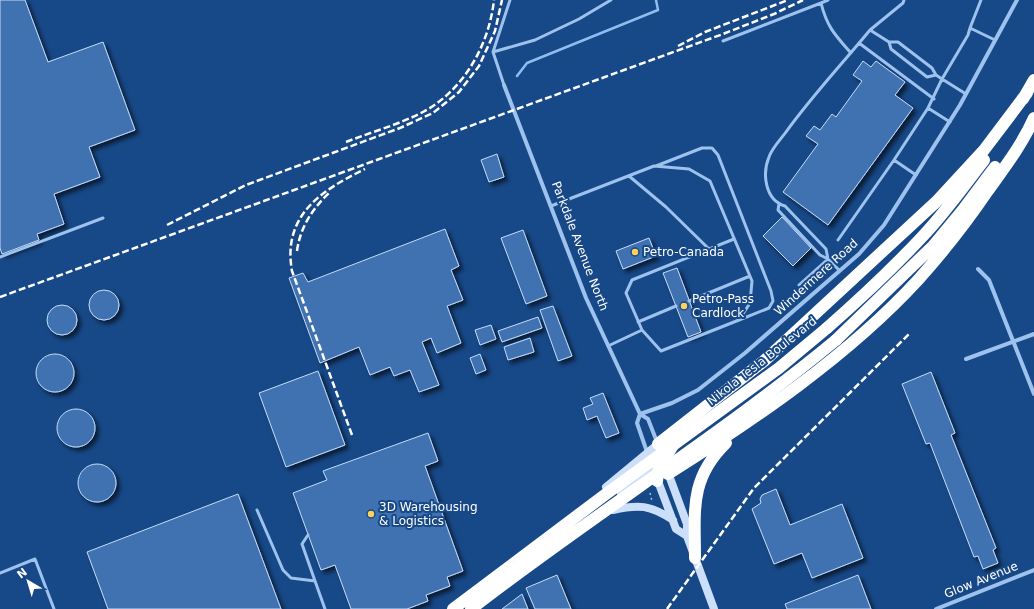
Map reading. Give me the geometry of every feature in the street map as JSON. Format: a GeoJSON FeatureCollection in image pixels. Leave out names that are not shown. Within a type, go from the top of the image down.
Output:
{"type":"FeatureCollection","features":[{"type":"Feature","properties":{"kind":"highway","name":"Nikola Tesla Boulevard"},"geometry":{"type":"LineString","coordinates":[[453,609],[779,368],[827,328],[886,275],[952,203],[991,150],[1034,80]]}},
{"type":"Feature","properties":{"kind":"highway"},"geometry":{"type":"LineString","coordinates":[[658,444],[764,362],[936,202],[984,150],[1027,93]]}},
{"type":"Feature","properties":{"kind":"highway"},"geometry":{"type":"LineString","coordinates":[[471,609],[600,513],[783,384],[836,340],[933,246],[967,205],[1034,113]]}},
{"type":"Feature","properties":{"kind":"highway"},"geometry":{"type":"LineString","coordinates":[[668,474],[744,424],[841,353],[877,321],[918,280],[958,234],[1025,137],[1034,118]]}},
{"type":"Feature","properties":{"kind":"highway"},"geometry":{"type":"LineString","coordinates":[[657,481],[658,471],[663,459],[709,406]]}},
{"type":"Feature","properties":{"kind":"highway"},"geometry":{"type":"LineString","coordinates":[[695,558],[695,523],[699,480],[707,464],[744,424]]}},
{"type":"Feature","properties":{"kind":"main road"},"geometry":{"type":"LineString","coordinates":[[545,548],[564,523],[658,444]]}},
{"type":"Feature","properties":{"kind":"main road"},"geometry":{"type":"LineString","coordinates":[[574,535],[652,467],[658,454],[658,444]]}},
{"type":"Feature","properties":{"kind":"main road","name":"Parkdale Avenue North"},"geometry":{"type":"LineString","coordinates":[[658,444],[687,524],[687,536],[714,609]]}},
{"type":"Feature","properties":{"kind":"main road","name":"Parkdale Avenue North"},"geometry":{"type":"LineString","coordinates":[[647,452],[676,528],[687,536]]}},
{"type":"Feature","properties":{"kind":"main road"},"geometry":{"type":"LineString","coordinates":[[465,609],[545,548],[574,535],[668,474]]}},
{"type":"Feature","properties":{"kind":"main road"},"geometry":{"type":"LineString","coordinates":[[613,510],[641,506],[660,511],[673,520]]}},
{"type":"Feature","properties":{"kind":"street","name":"Windermere Road"},"geometry":{"type":"LineString","coordinates":[[640,414],[672,403],[698,390],[745,353],[859,254],[884,225],[950,122],[1017,0]]}},
{"type":"Feature","properties":{"kind":"street","name":"Parkdale Avenue North"},"geometry":{"type":"LineString","coordinates":[[504,85],[586,298],[640,414],[648,419],[658,444]]}},
{"type":"Feature","properties":{"kind":"street"},"geometry":{"type":"LineString","coordinates":[[978,269],[989,280],[1034,394]]}},
{"type":"Feature","properties":{"kind":"street"},"geometry":{"type":"LineString","coordinates":[[966,359],[1034,334]]}},
{"type":"Feature","properties":{"kind":"street","name":"Parkdale Avenue North"},"geometry":{"type":"LineString","coordinates":[[640,414],[637,423],[647,452]]}},
{"type":"Feature","properties":{"kind":"street","name":"Glow Avenue"},"geometry":{"type":"LineString","coordinates":[[936,609],[1034,570]]}},
{"type":"Feature","properties":{"kind":"lane"},"geometry":{"type":"LineString","coordinates":[[504,85],[493,52],[510,0]]}},
{"type":"Feature","properties":{"kind":"lane"},"geometry":{"type":"LineString","coordinates":[[493,52],[535,40],[579,19],[611,0]]}},
{"type":"Feature","properties":{"kind":"lane"},"geometry":{"type":"LineString","coordinates":[[723,41],[828,0]]}},
{"type":"Feature","properties":{"kind":"lane"},"geometry":{"type":"LineString","coordinates":[[828,259],[826,249],[785,206],[779,204],[771,196],[765,182],[769,156],[803,109],[870,30],[903,3],[904,0]]}},
{"type":"Feature","properties":{"kind":"lane"},"geometry":{"type":"LineString","coordinates":[[838,240],[894,160],[934,99],[942,79],[968,35],[981,0]]}},
{"type":"Feature","properties":{"kind":"lane"},"geometry":{"type":"LineString","coordinates":[[821,3],[824,16],[831,31],[851,53]]}},
{"type":"Feature","properties":{"kind":"lane"},"geometry":{"type":"LineString","coordinates":[[970,28],[995,40]]}},
{"type":"Feature","properties":{"kind":"lane"},"geometry":{"type":"LineString","coordinates":[[870,30],[889,42],[898,42],[932,68],[936,75],[966,94]]}},
{"type":"Feature","properties":{"kind":"lane"},"geometry":{"type":"LineString","coordinates":[[889,42],[891,49],[928,77],[936,75]]}},
{"type":"Feature","properties":{"kind":"lane"},"geometry":{"type":"LineString","coordinates":[[860,43],[934,99]]}},
{"type":"Feature","properties":{"kind":"lane"},"geometry":{"type":"LineString","coordinates":[[928,108],[950,122]]}},
{"type":"Feature","properties":{"kind":"lane"},"geometry":{"type":"LineString","coordinates":[[551,206],[702,148],[712,148],[718,155],[771,291],[773,301],[769,308],[661,351],[642,330],[626,293],[632,280],[734,239]]}},
{"type":"Feature","properties":{"kind":"lane"},"geometry":{"type":"LineString","coordinates":[[894,160],[916,175]]}},
{"type":"Feature","properties":{"kind":"lane"},"geometry":{"type":"LineString","coordinates":[[654,166],[689,169],[710,181],[752,281],[750,303],[740,320]]}},
{"type":"Feature","properties":{"kind":"lane"},"geometry":{"type":"LineString","coordinates":[[629,176],[666,207],[709,249]]}},
{"type":"Feature","properties":{"kind":"lane"},"geometry":{"type":"LineString","coordinates":[[779,204],[778,210],[820,255],[828,259],[839,270]]}},
{"type":"Feature","properties":{"kind":"lane"},"geometry":{"type":"LineString","coordinates":[[0,257],[103,218]]}},
{"type":"Feature","properties":{"kind":"lane"},"geometry":{"type":"LineString","coordinates":[[799,285],[828,259]]}},
{"type":"Feature","properties":{"kind":"lane"},"geometry":{"type":"LineString","coordinates":[[689,301],[750,276]]}},
{"type":"Feature","properties":{"kind":"lane"},"geometry":{"type":"LineString","coordinates":[[638,322],[676,306]]}},
{"type":"Feature","properties":{"kind":"lane"},"geometry":{"type":"LineString","coordinates":[[608,346],[642,330]]}},
{"type":"Feature","properties":{"kind":"lane"},"geometry":{"type":"LineString","coordinates":[[258,510],[283,570],[291,578],[315,581]]}},
{"type":"Feature","properties":{"kind":"lane"},"geometry":{"type":"LineString","coordinates":[[308,535],[302,544],[325,609]]}},
{"type":"Feature","properties":{"kind":"lane"},"geometry":{"type":"LineString","coordinates":[[0,573],[35,559],[54,609]]}},
{"type":"Feature","properties":{"kind":"path"},"geometry":{"type":"LineString","coordinates":[[650,493],[652,503]]}},
{"type":"Feature","properties":{"kind":"building"},"geometry":{"type":"Polygon","coordinates":[[[0,0],[25,0],[48,62],[103,42],[135,130],[89,147],[100,177],[54,194],[64,224],[37,234],[39,240],[2,254],[0,248],[0,0]]]}},
{"type":"Feature","properties":{"kind":"building"},"geometry":{"type":"Polygon","coordinates":[[[863,61],[871,67],[876,61],[905,82],[895,95],[913,108],[828,225],[783,192],[818,144],[806,136],[814,126],[820,130],[832,114],[836,117],[862,81],[853,75],[863,61]]]}},
{"type":"Feature","properties":{"kind":"building"},"geometry":{"type":"Polygon","coordinates":[[[497,154],[504,177],[489,182],[481,160],[497,154]]]}},
{"type":"Feature","properties":{"kind":"building"},"geometry":{"type":"Polygon","coordinates":[[[782,217],[811,248],[793,266],[763,236],[782,217]]]}},
{"type":"Feature","properties":{"kind":"building"},"geometry":{"type":"Polygon","coordinates":[[[445,229],[459,266],[451,270],[463,300],[447,306],[461,343],[437,353],[431,338],[422,342],[439,385],[419,392],[410,370],[394,376],[390,367],[370,375],[359,347],[320,363],[289,278],[303,273],[308,282],[445,229]]]}},
{"type":"Feature","properties":{"kind":"building"},"geometry":{"type":"Polygon","coordinates":[[[523,230],[547,296],[526,304],[501,238],[523,230]]]}},
{"type":"Feature","properties":{"kind":"building"},"geometry":{"type":"Polygon","coordinates":[[[649,238],[656,256],[623,269],[616,251],[649,238]]]}},
{"type":"Feature","properties":{"kind":"building"},"geometry":{"type":"Polygon","coordinates":[[[677,268],[701,332],[688,337],[663,273],[677,268]]]}},
{"type":"Feature","properties":{"kind":"building"},"geometry":{"type":"Polygon","coordinates":[[[104,290],[115,294],[119,305],[115,316],[104,320],[93,316],[89,305],[93,294],[104,290]]]}},
{"type":"Feature","properties":{"kind":"building"},"geometry":{"type":"Polygon","coordinates":[[[62,305],[73,309],[77,320],[73,331],[62,335],[51,331],[47,320],[51,309],[62,305]]]}},
{"type":"Feature","properties":{"kind":"building"},"geometry":{"type":"Polygon","coordinates":[[[553,306],[572,356],[558,361],[540,310],[553,306]]]}},
{"type":"Feature","properties":{"kind":"building"},"geometry":{"type":"Polygon","coordinates":[[[538,317],[542,328],[502,342],[498,331],[538,317]]]}},
{"type":"Feature","properties":{"kind":"building"},"geometry":{"type":"Polygon","coordinates":[[[491,325],[496,339],[480,345],[475,330],[491,325]]]}},
{"type":"Feature","properties":{"kind":"building"},"geometry":{"type":"Polygon","coordinates":[[[530,338],[534,352],[508,360],[504,347],[530,338]]]}},
{"type":"Feature","properties":{"kind":"building"},"geometry":{"type":"Polygon","coordinates":[[[51,354],[59,354],[69,359],[73,366],[73,380],[69,387],[59,392],[51,392],[41,387],[39,384],[36,377],[36,369],[41,359],[44,357],[51,354]]]}},
{"type":"Feature","properties":{"kind":"building"},"geometry":{"type":"Polygon","coordinates":[[[480,354],[486,370],[476,374],[470,358],[480,354]]]}},
{"type":"Feature","properties":{"kind":"building"},"geometry":{"type":"Polygon","coordinates":[[[318,371],[345,445],[286,467],[259,393],[318,371]]]}},
{"type":"Feature","properties":{"kind":"building"},"geometry":{"type":"Polygon","coordinates":[[[931,372],[955,433],[951,435],[996,548],[993,550],[998,563],[983,569],[978,556],[974,557],[930,443],[926,444],[902,384],[931,372]]]}},
{"type":"Feature","properties":{"kind":"building"},"geometry":{"type":"Polygon","coordinates":[[[603,393],[619,433],[606,438],[597,416],[587,420],[583,408],[593,404],[590,398],[603,393]]]}},
{"type":"Feature","properties":{"kind":"building"},"geometry":{"type":"Polygon","coordinates":[[[72,409],[80,409],[90,414],[94,421],[94,435],[90,442],[80,447],[72,447],[62,442],[60,439],[57,432],[57,424],[62,414],[65,412],[72,409]]]}},
{"type":"Feature","properties":{"kind":"building","name":"3D Warehousing & Logistics"},"geometry":{"type":"Polygon","coordinates":[[[428,433],[438,461],[425,466],[463,571],[447,577],[450,586],[426,595],[428,601],[407,609],[351,609],[335,565],[321,570],[293,493],[327,480],[323,471],[428,433]]]}},
{"type":"Feature","properties":{"kind":"building"},"geometry":{"type":"Polygon","coordinates":[[[93,464],[101,464],[111,469],[115,476],[115,490],[111,497],[101,502],[93,502],[83,497],[81,494],[78,487],[78,479],[83,469],[86,467],[93,464]]]}},
{"type":"Feature","properties":{"kind":"building"},"geometry":{"type":"Polygon","coordinates":[[[776,489],[790,525],[842,504],[863,558],[812,578],[802,553],[774,564],[752,509],[761,503],[760,499],[762,495],[776,489]]]}},
{"type":"Feature","properties":{"kind":"building"},"geometry":{"type":"Polygon","coordinates":[[[238,494],[281,609],[108,609],[87,552],[238,494]]]}},
{"type":"Feature","properties":{"kind":"building"},"geometry":{"type":"Polygon","coordinates":[[[557,575],[571,609],[535,609],[526,588],[557,575]]]}},
{"type":"Feature","properties":{"kind":"building"},"geometry":{"type":"Polygon","coordinates":[[[858,575],[871,609],[787,609],[785,604],[858,575]]]}},
{"type":"Feature","properties":{"kind":"building"},"geometry":{"type":"Polygon","coordinates":[[[522,594],[528,609],[502,609],[522,594]]]}},
{"type":"Feature","properties":{"kind":"waterway"},"geometry":{"type":"LineString","coordinates":[[517,76],[527,63],[658,10],[656,0]]}},
{"type":"Feature","properties":{"kind":"railway"},"geometry":{"type":"LineString","coordinates":[[346,142],[414,117],[438,103],[451,92],[472,65],[480,49],[487,33],[494,0]]}},
{"type":"Feature","properties":{"kind":"railway"},"geometry":{"type":"LineString","coordinates":[[167,225],[246,185],[400,128],[433,113],[459,92],[479,66],[495,31],[502,0]]}},
{"type":"Feature","properties":{"kind":"railway"},"geometry":{"type":"LineString","coordinates":[[678,46],[705,32],[788,0]]}},
{"type":"Feature","properties":{"kind":"railway"},"geometry":{"type":"LineString","coordinates":[[0,297],[723,34],[774,14],[803,0]]}},
{"type":"Feature","properties":{"kind":"railway"},"geometry":{"type":"LineString","coordinates":[[352,435],[292,271],[291,251],[293,234],[299,220],[309,207],[320,196],[334,186],[365,169]]}},
{"type":"Feature","properties":{"kind":"railway"},"geometry":{"type":"LineString","coordinates":[[297,251],[301,234],[308,219],[312,212],[329,193]]}},
{"type":"Feature","properties":{"kind":"railway"},"geometry":{"type":"LineString","coordinates":[[667,609],[754,488],[909,334]]}},
{"type":"Feature","properties":{"kind":"place","name":"Petro-Canada"},"geometry":{"type":"Point","coordinates":[635,252]}},
{"type":"Feature","properties":{"kind":"place","name":"Petro-Pass Cardlock"},"geometry":{"type":"Point","coordinates":[684,306]}},
{"type":"Feature","properties":{"kind":"place","name":"3D Warehousing & Logistics"},"geometry":{"type":"Point","coordinates":[371,514]}}]}
